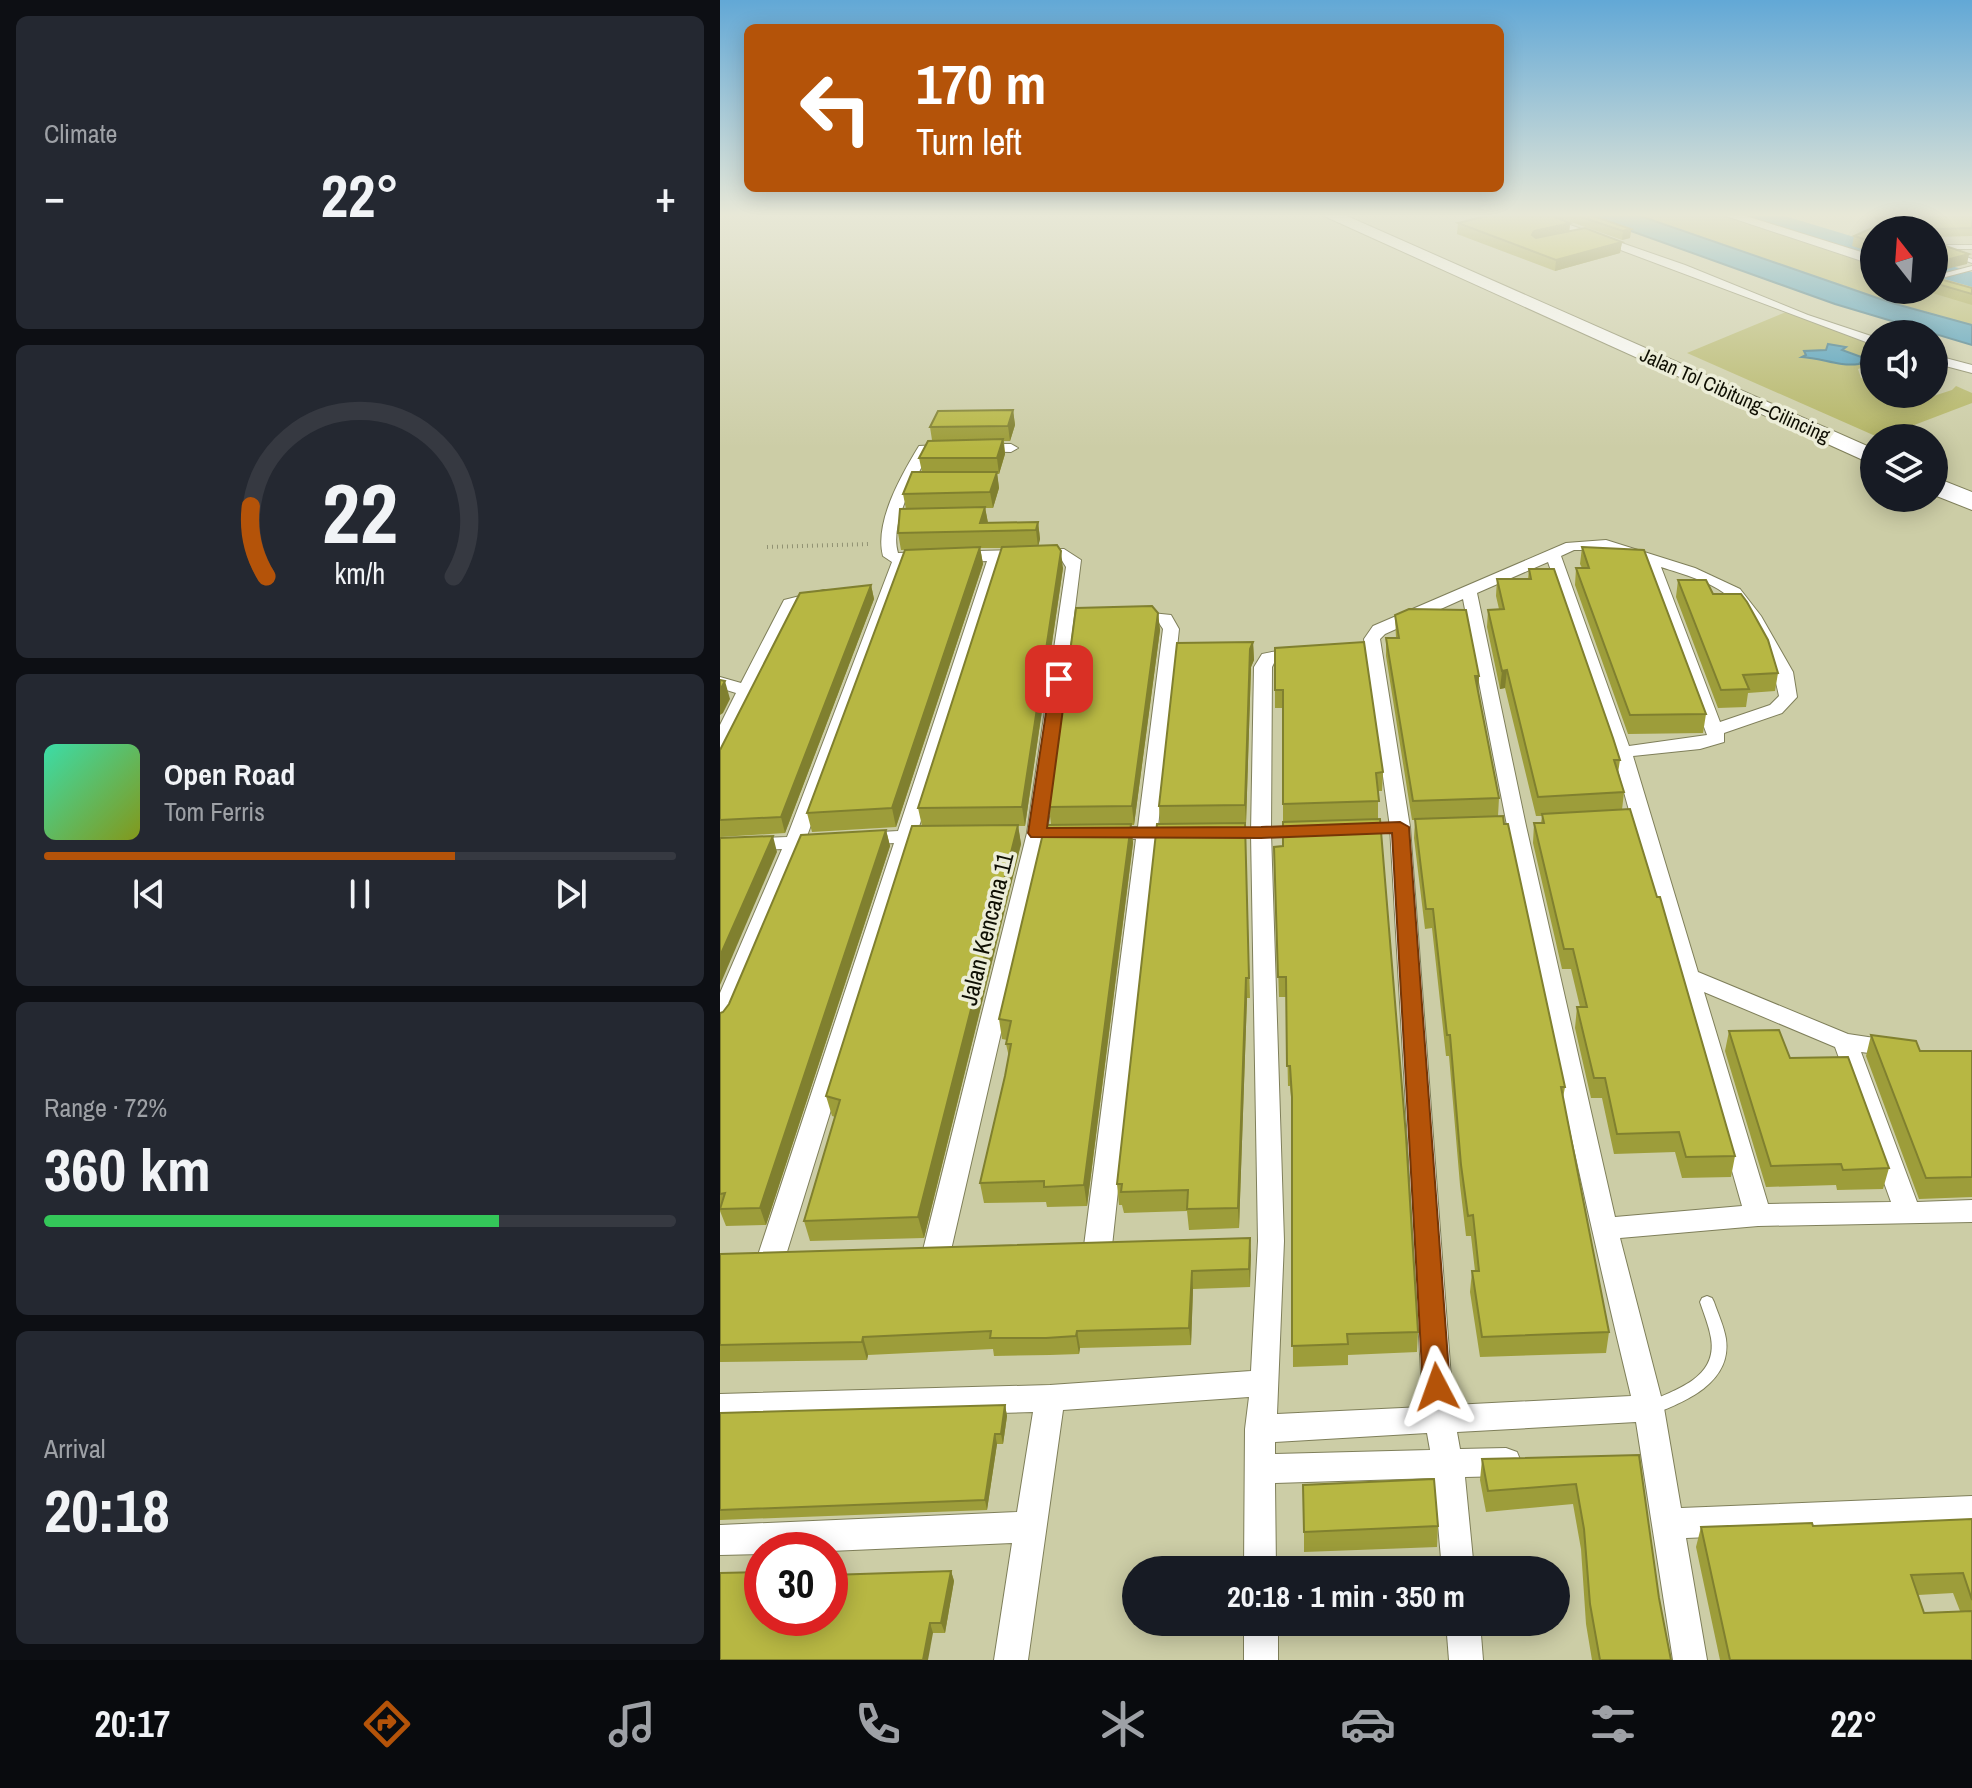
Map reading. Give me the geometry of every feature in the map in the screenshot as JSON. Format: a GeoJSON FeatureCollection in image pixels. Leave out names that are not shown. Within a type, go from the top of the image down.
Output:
{"type":"FeatureCollection","features":[{"type":"Feature","properties":{"kind":"highway","name":"Jalan Tol Cibitung–Cilincing"},"geometry":{"type":"LineString","coordinates":[[1507,293],[1860,452]]}},
{"type":"Feature","properties":{"kind":"highway","name":"Jalan Tol Cibitung–Cilincing"},"geometry":{"type":"LineString","coordinates":[[1547,293],[1860,429]]}},
{"type":"Feature","properties":{"kind":"highway"},"geometry":{"type":"LineString","coordinates":[[1948,468],[1972,478]]}},
{"type":"Feature","properties":{"kind":"highway"},"geometry":{"type":"LineString","coordinates":[[1948,491],[1972,502]]}},
{"type":"Feature","properties":{"kind":"street"},"geometry":{"type":"LineString","coordinates":[[1747,293],[1860,336]]}},
{"type":"Feature","properties":{"kind":"street"},"geometry":{"type":"LineString","coordinates":[[1948,363],[1972,369]]}},
{"type":"Feature","properties":{"kind":"street"},"geometry":{"type":"LineString","coordinates":[[802,1254],[759,1256],[907,836],[996,556],[900,560],[891,556],[887,544],[903,518],[924,449],[1011,448]]}},
{"type":"Feature","properties":{"kind":"street"},"geometry":{"type":"LineString","coordinates":[[1457,1556],[1448,1463],[1439,1418],[1400,827],[1367,652],[1379,630],[1571,546],[1592,543],[1689,571],[1734,592],[1753,616],[1784,672],[1788,687],[1785,702],[1776,709],[1715,730]]}},
{"type":"Feature","properties":{"kind":"street"},"geometry":{"type":"LineString","coordinates":[[1553,555],[1622,752],[1758,1215]]}},
{"type":"Feature","properties":{"kind":"street","name":"Jalan Kencana 11"},"geometry":{"type":"LineString","coordinates":[[937,1250],[1038,833],[1075,617],[1074,567],[1070,556],[996,556]]}},
{"type":"Feature","properties":{"kind":"street"},"geometry":{"type":"LineString","coordinates":[[1622,752],[1711,742],[1717,738],[1650,559]]}},
{"type":"Feature","properties":{"kind":"street"},"geometry":{"type":"LineString","coordinates":[[720,1020],[795,842],[879,592],[900,560]]}},
{"type":"Feature","properties":{"kind":"street"},"geometry":{"type":"LineString","coordinates":[[1469,591],[1516,826],[1604,1229],[1649,1408],[1643,1458],[1666,1524],[1690,1660]]}},
{"type":"Feature","properties":{"kind":"street"},"geometry":{"type":"LineString","coordinates":[[720,743],[790,603],[811,596],[841,594]]}},
{"type":"Feature","properties":{"kind":"street"},"geometry":{"type":"LineString","coordinates":[[1098,1246],[1171,629],[1165,618],[1156,615],[1111,616]]}},
{"type":"Feature","properties":{"kind":"street"},"geometry":{"type":"LineString","coordinates":[[1260,1556],[1260,1429],[1271,1241],[1261,832],[1263,667],[1265,660],[1276,656],[1318,654]]}},
{"type":"Feature","properties":{"kind":"street"},"geometry":{"type":"LineString","coordinates":[[720,682],[746,690]]}},
{"type":"Feature","properties":{"kind":"street"},"geometry":{"type":"LineString","coordinates":[[1594,821],[1640,819]]}},
{"type":"Feature","properties":{"kind":"street"},"geometry":{"type":"LineString","coordinates":[[1085,833],[1205,833]]}},
{"type":"Feature","properties":{"kind":"street"},"geometry":{"type":"LineString","coordinates":[[720,846],[951,835]]}},
{"type":"Feature","properties":{"kind":"street"},"geometry":{"type":"LineString","coordinates":[[1688,977],[1845,1042],[1915,1052]]}},
{"type":"Feature","properties":{"kind":"street"},"geometry":{"type":"LineString","coordinates":[[1845,1042],[1908,1213]]}},
{"type":"Feature","properties":{"kind":"street"},"geometry":{"type":"LineString","coordinates":[[1604,1229],[1758,1215],[1972,1211]]}},
{"type":"Feature","properties":{"kind":"street"},"geometry":{"type":"LineString","coordinates":[[1239,1242],[1271,1241]]}},
{"type":"Feature","properties":{"kind":"street"},"geometry":{"type":"LineString","coordinates":[[1069,1247],[1129,1245]]}},
{"type":"Feature","properties":{"kind":"street"},"geometry":{"type":"LineString","coordinates":[[907,1251],[966,1249]]}},
{"type":"Feature","properties":{"kind":"street"},"geometry":{"type":"LineString","coordinates":[[720,1407],[1050,1398],[1265,1383]]}},
{"type":"Feature","properties":{"kind":"street"},"geometry":{"type":"LineString","coordinates":[[1011,1660],[1050,1398]]}},
{"type":"Feature","properties":{"kind":"street"},"geometry":{"type":"LineString","coordinates":[[1260,1429],[1649,1408]]}},
{"type":"Feature","properties":{"kind":"street"},"geometry":{"type":"LineString","coordinates":[[1260,1469],[1538,1461]]}},
{"type":"Feature","properties":{"kind":"street"},"geometry":{"type":"LineString","coordinates":[[1666,1524],[1972,1511]]}},
{"type":"Feature","properties":{"kind":"street"},"geometry":{"type":"LineString","coordinates":[[720,1540],[1032,1527]]}},
{"type":"Feature","properties":{"kind":"street"},"geometry":{"type":"LineString","coordinates":[[1261,1636],[1261,1660]]}},
{"type":"Feature","properties":{"kind":"street"},"geometry":{"type":"LineString","coordinates":[[1464,1636],[1466,1660]]}},
{"type":"Feature","properties":{"kind":"lane"},"geometry":{"type":"LineString","coordinates":[[1649,1408],[1705,1382],[1717,1365],[1720,1346],[1707,1302]]}},
{"type":"Feature","properties":{"kind":"path"},"geometry":{"type":"LineString","coordinates":[[767,547],[887,544]]}},
{"type":"Feature","properties":{"kind":"shaded area"},"geometry":{"type":"Polygon","coordinates":[[[1948,293],[1972,293],[1972,325],[1896,304],[1948,304],[1948,293]]]}},
{"type":"Feature","properties":{"kind":"shaded area"},"geometry":{"type":"Polygon","coordinates":[[[1786,312],[1860,337],[1860,408],[1948,408],[1948,391],[1956,386],[1972,393],[1972,403],[1917,424],[1860,424],[1860,429],[1687,353],[1786,312]]]}},
{"type":"Feature","properties":{"kind":"water"},"geometry":{"type":"Polygon","coordinates":[[[1806,293],[1860,293],[1860,304],[1896,304],[1972,325],[1972,345],[1948,338],[1948,320],[1888,320],[1806,293]]]}},
{"type":"Feature","properties":{"kind":"water"},"geometry":{"type":"Polygon","coordinates":[[[1828,344],[1846,347],[1842,350],[1860,357],[1860,363],[1852,365],[1802,357],[1806,355],[1804,351],[1826,350],[1828,344]]]}},
{"type":"Feature","properties":{"kind":"building"},"geometry":{"type":"Polygon","coordinates":[[[1013,410],[1008,426],[930,427],[938,411],[1013,410]]]}},
{"type":"Feature","properties":{"kind":"building"},"geometry":{"type":"Polygon","coordinates":[[[1003,439],[997,458],[919,458],[928,441],[1003,439]]]}},
{"type":"Feature","properties":{"kind":"building"},"geometry":{"type":"Polygon","coordinates":[[[912,472],[997,472],[990,492],[903,494],[912,472]]]}},
{"type":"Feature","properties":{"kind":"building"},"geometry":{"type":"Polygon","coordinates":[[[985,507],[980,523],[1038,522],[1036,530],[898,533],[900,509],[985,507]]]}},
{"type":"Feature","properties":{"kind":"building"},"geometry":{"type":"Polygon","coordinates":[[[1057,545],[1061,551],[1022,807],[918,808],[1002,547],[1057,545]]]}},
{"type":"Feature","properties":{"kind":"building"},"geometry":{"type":"Polygon","coordinates":[[[980,547],[892,808],[807,813],[905,550],[980,547]]]}},
{"type":"Feature","properties":{"kind":"building"},"geometry":{"type":"Polygon","coordinates":[[[1582,547],[1644,550],[1706,714],[1630,715],[1576,568],[1589,568],[1582,547]]]}},
{"type":"Feature","properties":{"kind":"building"},"geometry":{"type":"Polygon","coordinates":[[[1529,569],[1554,569],[1620,760],[1614,760],[1624,792],[1538,797],[1507,670],[1502,671],[1488,610],[1504,609],[1497,579],[1531,579],[1529,569]]]}},
{"type":"Feature","properties":{"kind":"building"},"geometry":{"type":"Polygon","coordinates":[[[1678,580],[1706,580],[1713,594],[1741,594],[1768,640],[1778,673],[1743,675],[1749,689],[1721,690],[1678,580]]]}},
{"type":"Feature","properties":{"kind":"building"},"geometry":{"type":"Polygon","coordinates":[[[871,585],[781,817],[720,820],[720,750],[800,593],[871,585]]]}},
{"type":"Feature","properties":{"kind":"building"},"geometry":{"type":"Polygon","coordinates":[[[1152,606],[1158,613],[1132,806],[1049,807],[1076,608],[1152,606]]]}},
{"type":"Feature","properties":{"kind":"building"},"geometry":{"type":"Polygon","coordinates":[[[1409,609],[1466,610],[1479,676],[1475,676],[1499,798],[1413,801],[1386,638],[1399,638],[1395,615],[1409,609]]]}},
{"type":"Feature","properties":{"kind":"building"},"geometry":{"type":"Polygon","coordinates":[[[1253,642],[1250,649],[1245,805],[1159,806],[1177,643],[1253,642]]]}},
{"type":"Feature","properties":{"kind":"building"},"geometry":{"type":"Polygon","coordinates":[[[1364,642],[1383,772],[1376,773],[1379,801],[1283,804],[1283,690],[1275,690],[1275,648],[1364,642]]]}},
{"type":"Feature","properties":{"kind":"building"},"geometry":{"type":"Polygon","coordinates":[[[1630,809],[1657,897],[1660,897],[1735,1156],[1686,1157],[1679,1132],[1617,1134],[1605,1078],[1594,1078],[1577,1007],[1587,1007],[1573,949],[1564,949],[1534,823],[1544,823],[1542,814],[1630,809]]]}},
{"type":"Feature","properties":{"kind":"building"},"geometry":{"type":"Polygon","coordinates":[[[1503,816],[1504,824],[1508,824],[1565,1087],[1561,1087],[1609,1332],[1482,1337],[1472,1271],[1479,1271],[1473,1215],[1468,1216],[1461,1165],[1450,1035],[1447,1035],[1433,909],[1426,909],[1415,819],[1503,816]]]}},
{"type":"Feature","properties":{"kind":"building"},"geometry":{"type":"Polygon","coordinates":[[[1380,819],[1406,1136],[1418,1332],[1347,1334],[1348,1344],[1292,1346],[1292,1097],[1290,1066],[1287,1066],[1286,977],[1278,977],[1274,847],[1283,846],[1283,822],[1380,819]]]}},
{"type":"Feature","properties":{"kind":"building"},"geometry":{"type":"Polygon","coordinates":[[[1245,823],[1249,978],[1246,978],[1238,1208],[1187,1209],[1188,1190],[1121,1192],[1122,1184],[1117,1184],[1157,824],[1245,823]]]}},
{"type":"Feature","properties":{"kind":"building"},"geometry":{"type":"Polygon","coordinates":[[[1131,824],[1084,1185],[1044,1187],[1044,1181],[980,1183],[1011,1044],[1006,1044],[1011,1021],[999,1019],[1045,825],[1131,824]]]}},
{"type":"Feature","properties":{"kind":"building"},"geometry":{"type":"Polygon","coordinates":[[[1018,825],[918,1217],[804,1221],[840,1100],[826,1096],[912,826],[1018,825]]]}},
{"type":"Feature","properties":{"kind":"building"},"geometry":{"type":"Polygon","coordinates":[[[886,830],[760,1208],[720,1209],[725,1193],[720,1194],[720,1013],[729,1004],[801,835],[886,830]]]}},
{"type":"Feature","properties":{"kind":"building"},"geometry":{"type":"Polygon","coordinates":[[[773,836],[720,956],[720,838],[773,836]]]}},
{"type":"Feature","properties":{"kind":"building"},"geometry":{"type":"Polygon","coordinates":[[[1779,1030],[1790,1058],[1848,1057],[1889,1168],[1843,1170],[1841,1164],[1771,1166],[1729,1031],[1779,1030]]]}},
{"type":"Feature","properties":{"kind":"building"},"geometry":{"type":"Polygon","coordinates":[[[1871,1035],[1916,1041],[1920,1051],[1972,1051],[1972,1177],[1926,1178],[1871,1035]]]}},
{"type":"Feature","properties":{"kind":"building"},"geometry":{"type":"Polygon","coordinates":[[[1250,1238],[1249,1269],[1192,1271],[1189,1328],[1077,1331],[1076,1336],[1046,1338],[990,1338],[991,1331],[863,1337],[862,1342],[720,1345],[720,1254],[1250,1238]]]}},
{"type":"Feature","properties":{"kind":"building"},"geometry":{"type":"Polygon","coordinates":[[[1005,1405],[1001,1434],[995,1434],[985,1500],[720,1510],[720,1413],[1005,1405]]]}},
{"type":"Feature","properties":{"kind":"building"},"geometry":{"type":"Polygon","coordinates":[[[1639,1455],[1671,1660],[1600,1660],[1576,1484],[1488,1491],[1482,1459],[1639,1455]]]}},
{"type":"Feature","properties":{"kind":"building"},"geometry":{"type":"Polygon","coordinates":[[[1434,1479],[1438,1526],[1304,1532],[1303,1485],[1434,1479]]]}},
{"type":"Feature","properties":{"kind":"building"},"geometry":{"type":"Polygon","coordinates":[[[1972,1519],[1972,1600],[1963,1573],[1911,1575],[1924,1613],[1972,1611],[1972,1660],[1730,1660],[1701,1527],[1972,1519]]]}},
{"type":"Feature","properties":{"kind":"building"},"geometry":{"type":"Polygon","coordinates":[[[951,1571],[941,1623],[930,1623],[923,1660],[720,1660],[720,1573],[744,1572],[744,1636],[848,1636],[848,1574],[951,1571]]]}},
{"type":"Feature","properties":{"kind":"route"},"geometry":{"type":"LineString","coordinates":[[1059,679],[1037,833],[1261,833],[1400,827],[1437,1387]]}}]}
